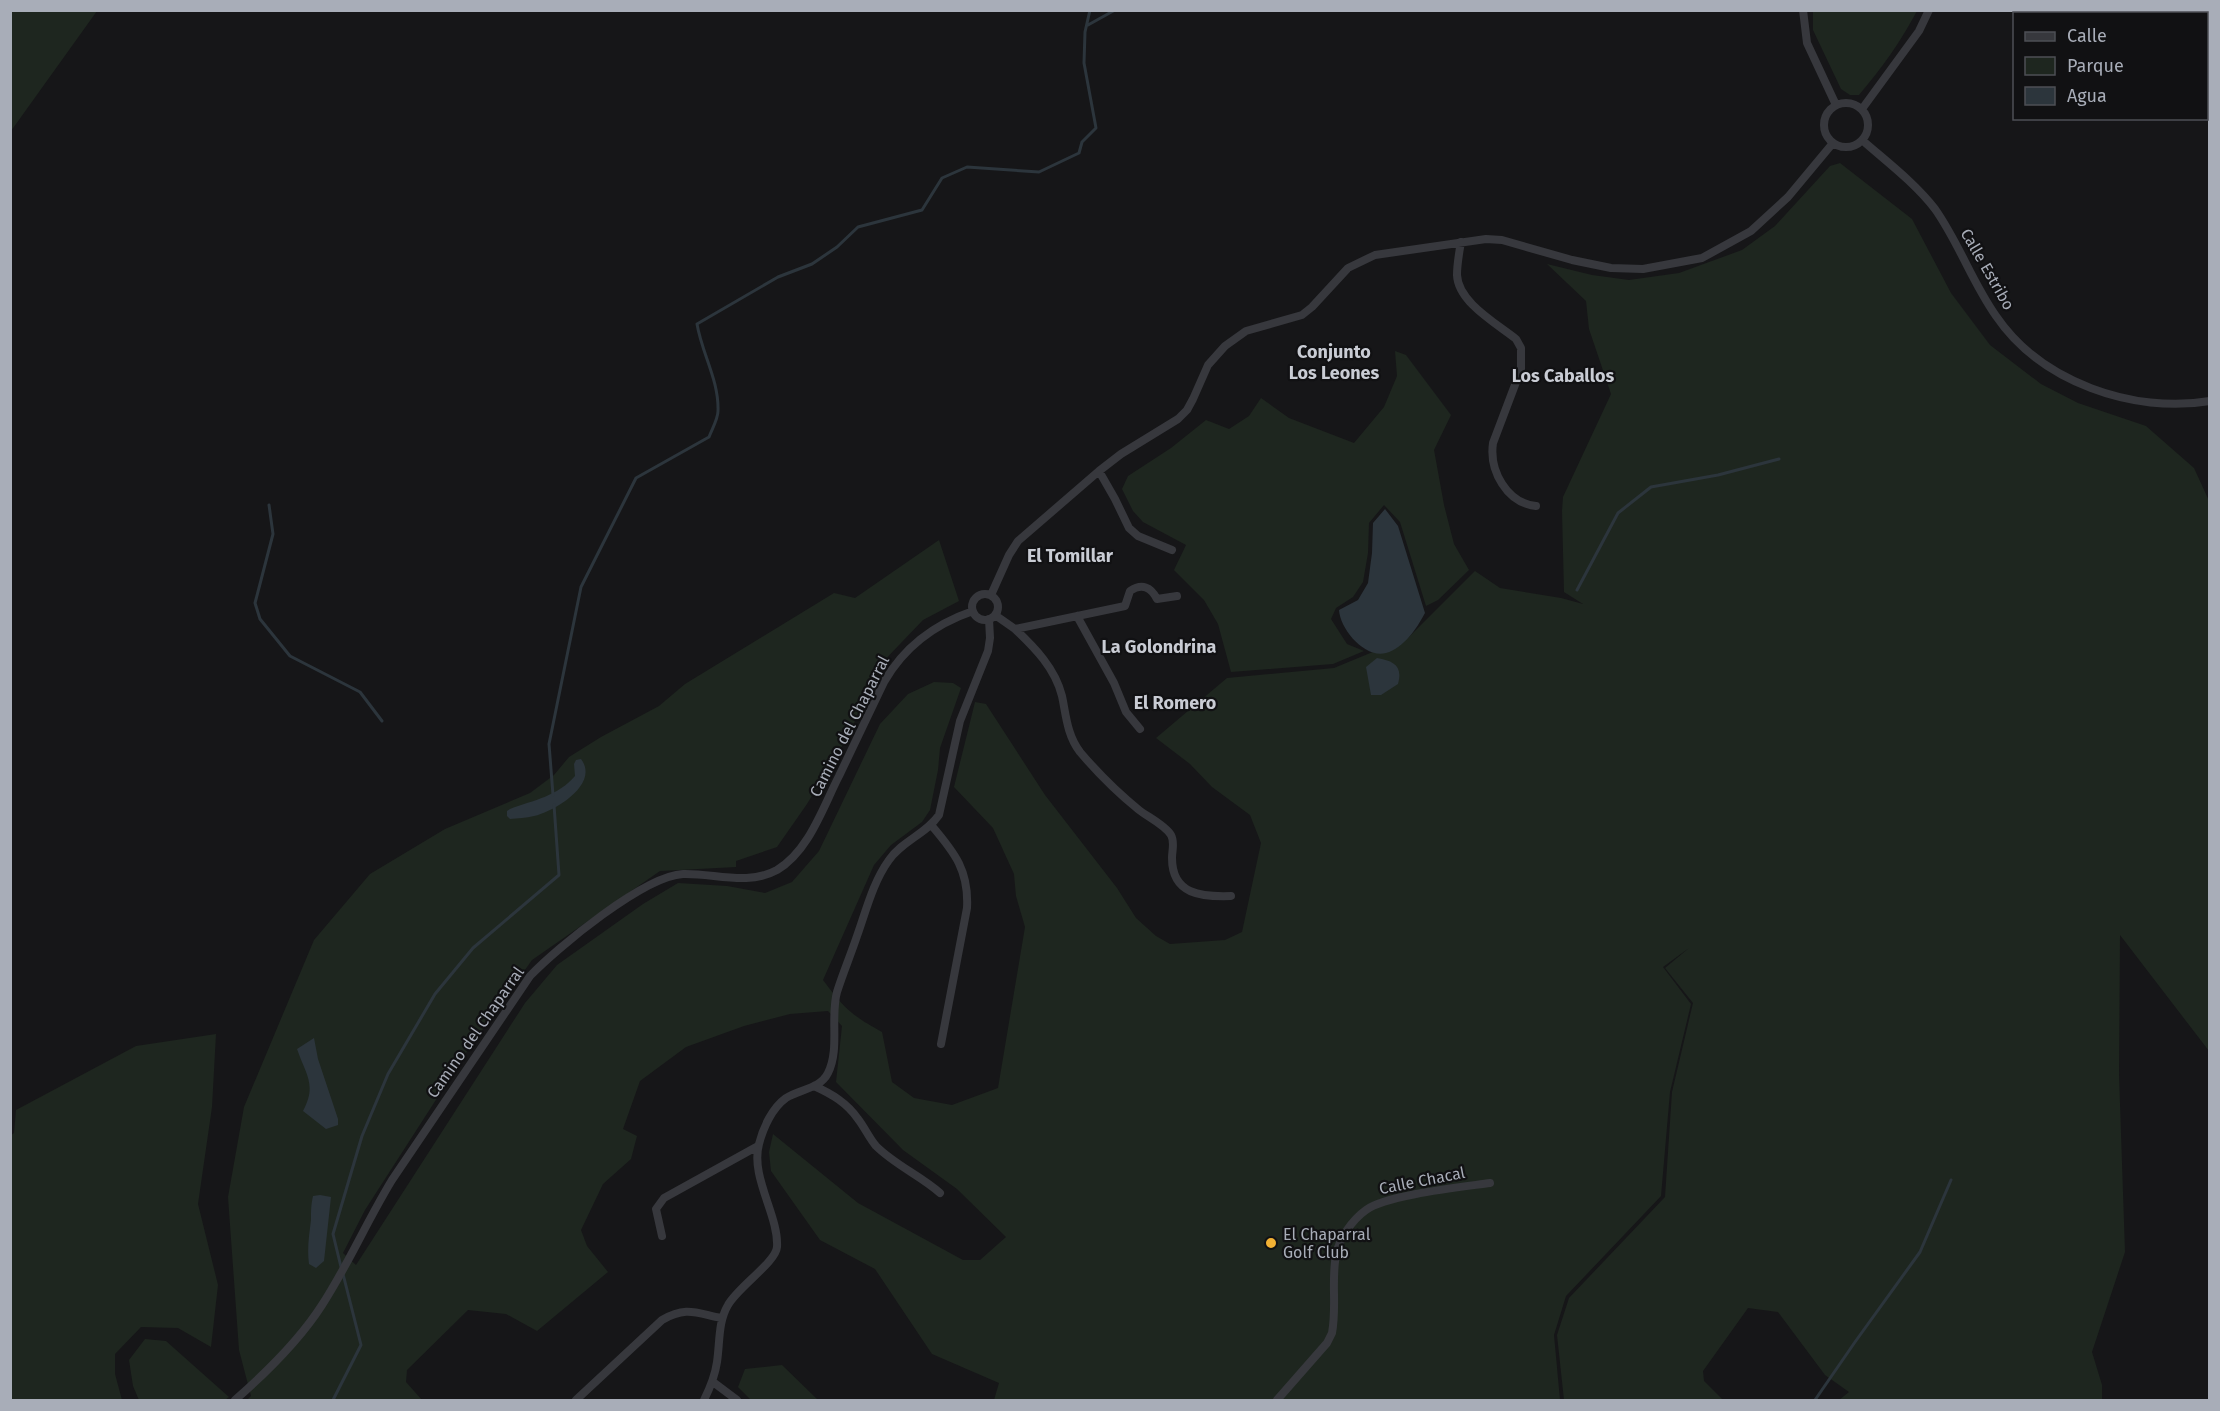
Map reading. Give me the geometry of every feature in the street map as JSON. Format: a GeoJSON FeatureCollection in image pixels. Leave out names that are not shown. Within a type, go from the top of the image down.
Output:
{"type":"FeatureCollection","features":[{"type":"Feature","properties":{"kind":"street"},"geometry":{"type":"LineString","coordinates":[[1803,10],[1807,43],[1836,105]]}},
{"type":"Feature","properties":{"kind":"street"},"geometry":{"type":"LineString","coordinates":[[1862,109],[1919,31],[1929,10]]}},
{"type":"Feature","properties":{"kind":"street"},"geometry":{"type":"LineString","coordinates":[[1850,103],[1862,109],[1868,121],[1868,128],[1862,140],[1851,146],[1839,146],[1827,137],[1824,123],[1826,115],[1836,105],[1850,103]]}},
{"type":"Feature","properties":{"kind":"street","name":"Calle Estribo"},"geometry":{"type":"LineString","coordinates":[[1862,140],[1908,180],[1933,207],[1950,232],[1997,319],[2027,350],[2059,372],[2105,394],[2133,401],[2163,404],[2193,404],[2210,401]]}},
{"type":"Feature","properties":{"kind":"street"},"geometry":{"type":"LineString","coordinates":[[991,596],[1009,555],[1018,541],[1121,454],[1178,419],[1190,405],[1202,377],[1216,354],[1246,331],[1302,315],[1312,307],[1336,278],[1360,261],[1375,255],[1486,239],[1502,240],[1572,260],[1611,268],[1643,269],[1702,258],[1751,231],[1788,197],[1833,143]]}},
{"type":"Feature","properties":{"kind":"street"},"geometry":{"type":"LineString","coordinates":[[1461,242],[1457,277],[1461,290],[1467,300],[1516,339],[1521,348],[1521,369],[1493,443],[1491,455],[1494,468],[1500,482],[1509,493],[1528,505],[1536,506]]}},
{"type":"Feature","properties":{"kind":"street"},"geometry":{"type":"LineString","coordinates":[[1099,471],[1129,528],[1138,536],[1172,550]]}},
{"type":"Feature","properties":{"kind":"street"},"geometry":{"type":"LineString","coordinates":[[1015,629],[1125,606],[1130,591],[1138,586],[1148,587],[1157,599],[1177,596]]}},
{"type":"Feature","properties":{"kind":"street"},"geometry":{"type":"LineString","coordinates":[[704,1401],[713,1383],[722,1318],[739,1290],[773,1258],[777,1249],[777,1237],[759,1172],[758,1146],[763,1132],[777,1107],[787,1098],[822,1082],[831,1063],[837,993],[878,879],[889,859],[899,848],[932,826],[939,815],[960,721],[988,651],[992,617],[997,604],[991,596],[982,594],[975,599],[973,611],[981,619],[992,617],[1015,629],[1041,654],[1055,678],[1069,729],[1079,750],[1136,807],[1172,837],[1174,874],[1179,882],[1188,891],[1198,894],[1231,896]]}},
{"type":"Feature","properties":{"kind":"street","name":"Camino del Chaparral"},"geometry":{"type":"LineString","coordinates":[[235,1401],[288,1349],[322,1306],[342,1272],[370,1215],[392,1180],[530,976],[572,938],[660,880],[684,874],[754,878],[778,869],[788,862],[816,822],[884,682],[898,660],[927,633],[956,617],[973,611]]}},
{"type":"Feature","properties":{"kind":"street"},"geometry":{"type":"LineString","coordinates":[[1077,616],[1114,683],[1126,712],[1140,729]]}},
{"type":"Feature","properties":{"kind":"street"},"geometry":{"type":"LineString","coordinates":[[932,826],[960,863],[966,878],[968,894],[941,1044]]}},
{"type":"Feature","properties":{"kind":"street"},"geometry":{"type":"LineString","coordinates":[[814,1086],[846,1105],[876,1146],[940,1193]]}},
{"type":"Feature","properties":{"kind":"street"},"geometry":{"type":"LineString","coordinates":[[662,1236],[656,1209],[664,1198],[758,1146]]}},
{"type":"Feature","properties":{"kind":"street","name":"Calle Chacal"},"geometry":{"type":"LineString","coordinates":[[1277,1401],[1327,1343],[1332,1333],[1336,1257],[1344,1235],[1354,1221],[1366,1210],[1391,1200],[1490,1183]]}},
{"type":"Feature","properties":{"kind":"street"},"geometry":{"type":"LineString","coordinates":[[576,1401],[662,1320],[676,1312],[689,1311],[722,1318]]}},
{"type":"Feature","properties":{"kind":"street"},"geometry":{"type":"LineString","coordinates":[[713,1383],[737,1401]]}},
{"type":"Feature","properties":{"kind":"green space"},"geometry":{"type":"Polygon","coordinates":[[[1813,10],[1917,11],[1898,44],[1867,85],[1859,95],[1850,95],[1841,89],[1813,30],[1813,10]]]}},
{"type":"Feature","properties":{"kind":"green space"},"geometry":{"type":"Polygon","coordinates":[[[10,11],[97,11],[11,131],[10,11]]]}},
{"type":"Feature","properties":{"kind":"green space","name":"El Chaparral Golf Club"},"geometry":{"type":"Polygon","coordinates":[[[1840,163],[1912,219],[1951,293],[1990,345],[2041,384],[2078,403],[2146,426],[2194,468],[2210,503],[2209,1051],[2120,935],[2119,1074],[2125,1252],[2092,1352],[2102,1385],[2102,1400],[1839,1400],[1849,1392],[1825,1375],[1778,1312],[1748,1308],[1703,1371],[1704,1381],[1723,1400],[1564,1400],[1557,1335],[1569,1298],[1665,1197],[1672,1092],[1693,1003],[1665,968],[1689,948],[1663,967],[1691,1004],[1670,1092],[1661,1196],[1566,1296],[1554,1335],[1560,1400],[994,1400],[999,1383],[932,1354],[875,1269],[820,1240],[771,1171],[769,1152],[773,1134],[858,1203],[963,1260],[980,1260],[1006,1237],[957,1189],[903,1150],[836,1082],[842,1026],[828,1011],[790,1014],[744,1026],[686,1047],[640,1081],[623,1129],[637,1136],[631,1159],[603,1184],[581,1230],[587,1246],[608,1272],[537,1331],[506,1314],[468,1310],[407,1370],[406,1382],[422,1400],[247,1400],[251,1396],[239,1350],[228,1197],[244,1107],[314,940],[370,874],[445,829],[530,793],[554,775],[569,757],[659,706],[685,684],[834,593],[855,598],[939,540],[959,601],[923,620],[876,669],[850,733],[807,804],[777,847],[736,861],[736,867],[660,871],[532,960],[468,1050],[365,1210],[343,1253],[356,1265],[525,1003],[557,965],[643,904],[678,883],[727,886],[765,893],[792,882],[819,851],[880,724],[908,694],[934,682],[953,683],[961,688],[940,748],[930,810],[922,822],[891,845],[874,865],[823,980],[849,1010],[882,1032],[892,1082],[914,1098],[952,1105],[998,1088],[1025,927],[1016,896],[1014,874],[993,828],[954,787],[975,702],[986,704],[1045,795],[1117,888],[1136,918],[1156,936],[1170,944],[1225,940],[1242,932],[1261,843],[1250,815],[1212,787],[1190,764],[1156,738],[1227,678],[1334,668],[1409,637],[1475,571],[1500,588],[1583,604],[1564,592],[1563,497],[1611,394],[1589,329],[1586,301],[1547,264],[1592,275],[1629,280],[1679,273],[1742,250],[1775,226],[1830,166],[1840,163]]]}},
{"type":"Feature","properties":{"kind":"green space"},"geometry":{"type":"Polygon","coordinates":[[[1395,351],[1406,355],[1451,415],[1434,450],[1454,544],[1469,570],[1438,600],[1426,606],[1400,522],[1384,505],[1369,523],[1368,553],[1363,582],[1353,597],[1336,608],[1331,619],[1347,644],[1364,651],[1333,664],[1231,672],[1218,624],[1204,600],[1174,570],[1186,545],[1143,522],[1133,511],[1122,489],[1128,476],[1171,448],[1206,420],[1229,429],[1249,416],[1261,398],[1289,418],[1354,443],[1384,407],[1397,376],[1395,351]]]}},
{"type":"Feature","properties":{"kind":"green space"},"geometry":{"type":"Polygon","coordinates":[[[216,1034],[212,1107],[198,1204],[218,1285],[211,1347],[178,1328],[141,1327],[115,1354],[115,1374],[122,1400],[11,1400],[10,1136],[14,1133],[16,1110],[136,1046],[216,1034]]]}},
{"type":"Feature","properties":{"kind":"green space"},"geometry":{"type":"Polygon","coordinates":[[[145,1339],[166,1341],[229,1397],[225,1400],[139,1400],[133,1386],[129,1360],[145,1339]]]}},
{"type":"Feature","properties":{"kind":"green space"},"geometry":{"type":"Polygon","coordinates":[[[782,1365],[818,1400],[751,1400],[738,1387],[745,1369],[782,1365]]]}},
{"type":"Feature","properties":{"kind":"water"},"geometry":{"type":"Polygon","coordinates":[[[1385,509],[1398,526],[1425,613],[1414,631],[1399,647],[1378,654],[1355,641],[1344,626],[1339,610],[1358,600],[1368,583],[1373,523],[1385,509]]]}},
{"type":"Feature","properties":{"kind":"water"},"geometry":{"type":"Polygon","coordinates":[[[1377,658],[1396,665],[1399,678],[1398,684],[1381,695],[1371,695],[1366,667],[1377,658]]]}},
{"type":"Feature","properties":{"kind":"water"},"geometry":{"type":"Polygon","coordinates":[[[581,759],[585,768],[585,778],[580,787],[563,802],[534,816],[510,819],[507,816],[507,811],[510,809],[545,797],[568,783],[575,776],[576,760],[581,759]]]}},
{"type":"Feature","properties":{"kind":"water"},"geometry":{"type":"Polygon","coordinates":[[[314,1038],[318,1059],[338,1119],[338,1125],[326,1129],[303,1111],[310,1087],[297,1049],[314,1038]]]}},
{"type":"Feature","properties":{"kind":"water"},"geometry":{"type":"Polygon","coordinates":[[[313,1196],[331,1197],[324,1261],[316,1268],[309,1264],[308,1242],[313,1196]]]}},
{"type":"Feature","properties":{"kind":"waterway"},"geometry":{"type":"LineString","coordinates":[[553,795],[549,744],[581,587],[636,478],[709,437],[717,417],[716,389],[697,324],[778,277],[812,264],[837,247],[858,227],[922,210],[942,178],[967,167],[1039,172],[1079,153],[1082,142],[1096,128],[1084,63],[1085,32],[1090,10]]}},
{"type":"Feature","properties":{"kind":"waterway"},"geometry":{"type":"LineString","coordinates":[[1088,25],[1115,10]]}},
{"type":"Feature","properties":{"kind":"waterway"},"geometry":{"type":"LineString","coordinates":[[1577,590],[1618,513],[1651,487],[1718,475],[1779,459]]}},
{"type":"Feature","properties":{"kind":"waterway"},"geometry":{"type":"LineString","coordinates":[[269,505],[273,534],[255,603],[260,619],[290,656],[360,692],[382,721]]}},
{"type":"Feature","properties":{"kind":"waterway"},"geometry":{"type":"LineString","coordinates":[[341,1267],[333,1234],[362,1136],[388,1074],[435,994],[473,948],[559,875],[554,805]]}},
{"type":"Feature","properties":{"kind":"waterway"},"geometry":{"type":"LineString","coordinates":[[1815,1400],[1920,1252],[1951,1180]]}},
{"type":"Feature","properties":{"kind":"waterway"},"geometry":{"type":"LineString","coordinates":[[333,1400],[361,1345],[343,1274]]}},
{"type":"Feature","properties":{"kind":"place","name":"El Chaparral Golf Club"},"geometry":{"type":"Point","coordinates":[1271,1243]}},
{"type":"Feature","properties":{"kind":"district","name":"Conjunto Los Leones"},"geometry":{"type":"Point","coordinates":[1334,362]}},
{"type":"Feature","properties":{"kind":"district","name":"Los Caballos"},"geometry":{"type":"Point","coordinates":[1563,376]}},
{"type":"Feature","properties":{"kind":"district","name":"El Tomillar"},"geometry":{"type":"Point","coordinates":[1070,556]}},
{"type":"Feature","properties":{"kind":"district","name":"La Golondrina"},"geometry":{"type":"Point","coordinates":[1159,647]}},
{"type":"Feature","properties":{"kind":"district","name":"El Romero"},"geometry":{"type":"Point","coordinates":[1175,703]}}]}
